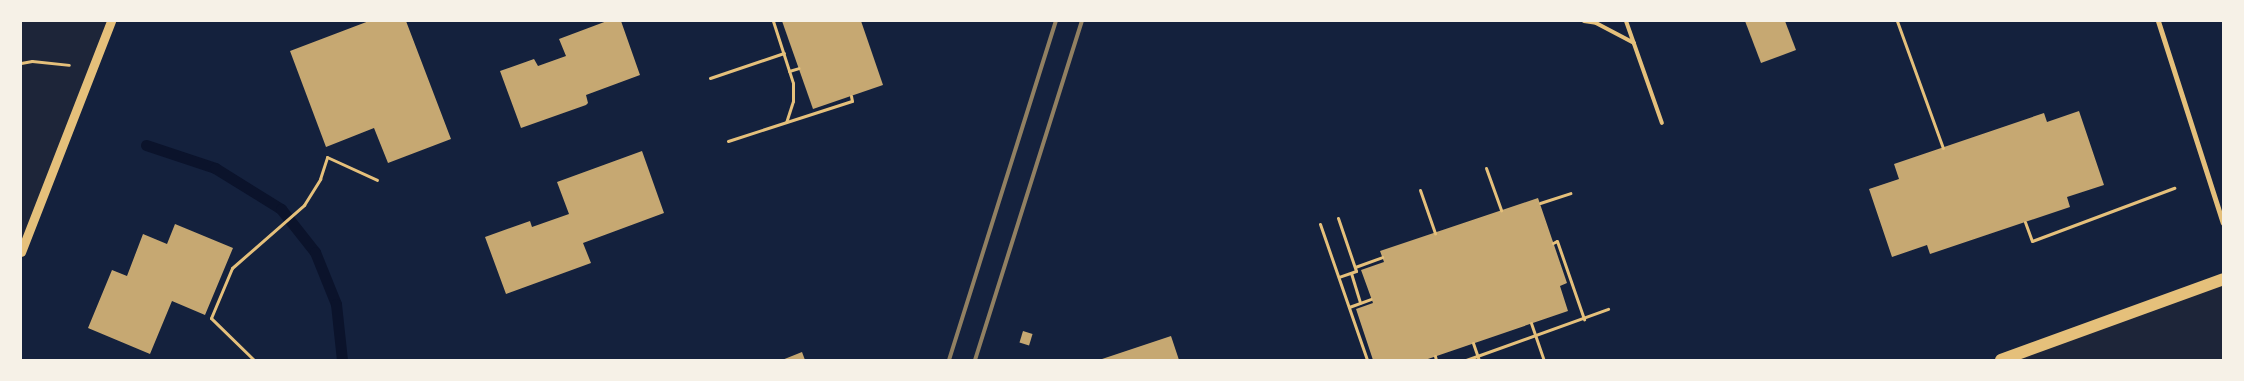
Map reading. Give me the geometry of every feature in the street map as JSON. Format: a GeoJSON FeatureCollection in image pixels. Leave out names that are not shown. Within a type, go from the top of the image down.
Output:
{"type":"FeatureCollection","features":[{"type":"Feature","properties":{"kind":"main road"},"geometry":{"type":"LineString","coordinates":[[2001,360],[2223,280]]}},
{"type":"Feature","properties":{"kind":"street"},"geometry":{"type":"LineString","coordinates":[[21,252],[111,21]]}},
{"type":"Feature","properties":{"kind":"street"},"geometry":{"type":"LineString","coordinates":[[2158,21],[2223,222]]}},
{"type":"Feature","properties":{"kind":"lane"},"geometry":{"type":"LineString","coordinates":[[1584,21],[1596,23],[1634,43]]}},
{"type":"Feature","properties":{"kind":"lane"},"geometry":{"type":"LineString","coordinates":[[1626,21],[1662,123]]}},
{"type":"Feature","properties":{"kind":"path"},"geometry":{"type":"LineString","coordinates":[[773,21],[793,82],[793,101],[786,122]]}},
{"type":"Feature","properties":{"kind":"path"},"geometry":{"type":"LineString","coordinates":[[1897,21],[1943,148]]}},
{"type":"Feature","properties":{"kind":"path"},"geometry":{"type":"LineString","coordinates":[[710,78],[784,53]]}},
{"type":"Feature","properties":{"kind":"path"},"geometry":{"type":"LineString","coordinates":[[21,63],[32,61],[67,65],[90,75]]}},
{"type":"Feature","properties":{"kind":"path"},"geometry":{"type":"LineString","coordinates":[[789,71],[799,68]]}},
{"type":"Feature","properties":{"kind":"path"},"geometry":{"type":"LineString","coordinates":[[728,141],[852,100],[851,96]]}},
{"type":"Feature","properties":{"kind":"path"},"geometry":{"type":"LineString","coordinates":[[254,360],[211,318],[232,268],[304,205],[320,179],[327,157],[377,180]]}},
{"type":"Feature","properties":{"kind":"path"},"geometry":{"type":"LineString","coordinates":[[1486,168],[1501,210]]}},
{"type":"Feature","properties":{"kind":"path"},"geometry":{"type":"LineString","coordinates":[[2025,222],[2032,241],[2174,188]]}},
{"type":"Feature","properties":{"kind":"path"},"geometry":{"type":"LineString","coordinates":[[1420,190],[1435,233]]}},
{"type":"Feature","properties":{"kind":"path"},"geometry":{"type":"LineString","coordinates":[[1540,203],[1570,192]]}},
{"type":"Feature","properties":{"kind":"path"},"geometry":{"type":"LineString","coordinates":[[1338,218],[1356,271],[1339,277]]}},
{"type":"Feature","properties":{"kind":"path"},"geometry":{"type":"LineString","coordinates":[[1320,224],[1367,360]]}},
{"type":"Feature","properties":{"kind":"path"},"geometry":{"type":"LineString","coordinates":[[1553,243],[1557,241],[1584,319]]}},
{"type":"Feature","properties":{"kind":"path"},"geometry":{"type":"LineString","coordinates":[[1355,267],[1382,257]]}},
{"type":"Feature","properties":{"kind":"path"},"geometry":{"type":"LineString","coordinates":[[1351,273],[1360,303]]}},
{"type":"Feature","properties":{"kind":"path"},"geometry":{"type":"LineString","coordinates":[[1349,307],[1371,299]]}},
{"type":"Feature","properties":{"kind":"path"},"geometry":{"type":"LineString","coordinates":[[1466,360],[1478,358],[1608,309]]}},
{"type":"Feature","properties":{"kind":"path"},"geometry":{"type":"LineString","coordinates":[[1531,323],[1544,360]]}},
{"type":"Feature","properties":{"kind":"path"},"geometry":{"type":"LineString","coordinates":[[1473,343],[1478,358]]}},
{"type":"Feature","properties":{"kind":"shaded area"},"geometry":{"type":"Polygon","coordinates":[[[21,21],[111,21],[21,247],[21,21]]]}},
{"type":"Feature","properties":{"kind":"shaded area"},"geometry":{"type":"Polygon","coordinates":[[[2223,279],[2223,360],[1995,360],[2223,279]]]}},
{"type":"Feature","properties":{"kind":"building"},"geometry":{"type":"Polygon","coordinates":[[[369,21],[406,21],[451,139],[388,163],[374,128],[326,147],[290,51],[369,21]]]}},
{"type":"Feature","properties":{"kind":"building"},"geometry":{"type":"Polygon","coordinates":[[[607,21],[621,21],[640,75],[586,95],[588,103],[586,105],[521,128],[500,71],[534,59],[538,66],[566,56],[559,39],[607,21]]]}},
{"type":"Feature","properties":{"kind":"building"},"geometry":{"type":"Polygon","coordinates":[[[782,21],[861,21],[883,85],[813,109],[782,21]]]}},
{"type":"Feature","properties":{"kind":"building"},"geometry":{"type":"Polygon","coordinates":[[[1745,21],[1785,21],[1796,50],[1761,63],[1745,21]]]}},
{"type":"Feature","properties":{"kind":"building"},"geometry":{"type":"Polygon","coordinates":[[[2079,111],[2104,185],[2067,197],[2070,207],[1930,254],[1927,245],[1892,257],[1869,189],[1899,179],[1894,164],[2044,113],[2047,122],[2079,111]]]}},
{"type":"Feature","properties":{"kind":"building"},"geometry":{"type":"Polygon","coordinates":[[[642,151],[664,213],[583,243],[591,263],[506,294],[485,237],[530,221],[532,227],[569,214],[557,182],[642,151]]]}},
{"type":"Feature","properties":{"kind":"building"},"geometry":{"type":"Polygon","coordinates":[[[1538,198],[1567,283],[1560,286],[1568,311],[1425,360],[1373,360],[1356,309],[1373,303],[1361,270],[1384,262],[1380,251],[1538,198]]]}},
{"type":"Feature","properties":{"kind":"building"},"geometry":{"type":"Polygon","coordinates":[[[175,224],[233,248],[205,315],[172,301],[150,354],[88,328],[112,270],[127,276],[143,234],[167,244],[175,224]]]}},
{"type":"Feature","properties":{"kind":"building"},"geometry":{"type":"Polygon","coordinates":[[[1023,331],[1033,334],[1029,345],[1019,342],[1023,331]]]}},
{"type":"Feature","properties":{"kind":"building"},"geometry":{"type":"Polygon","coordinates":[[[1171,336],[1179,360],[1102,360],[1102,359],[1171,336]]]}},
{"type":"Feature","properties":{"kind":"building"},"geometry":{"type":"Polygon","coordinates":[[[802,352],[805,360],[782,360],[802,352]]]}},
{"type":"Feature","properties":{"kind":"waterway"},"geometry":{"type":"LineString","coordinates":[[146,145],[215,168],[281,209],[315,252],[336,304],[342,360]]}},
{"type":"Feature","properties":{"kind":"railway"},"geometry":{"type":"LineString","coordinates":[[949,360],[1056,21]]}},
{"type":"Feature","properties":{"kind":"railway"},"geometry":{"type":"LineString","coordinates":[[975,360],[1082,21]]}}]}
